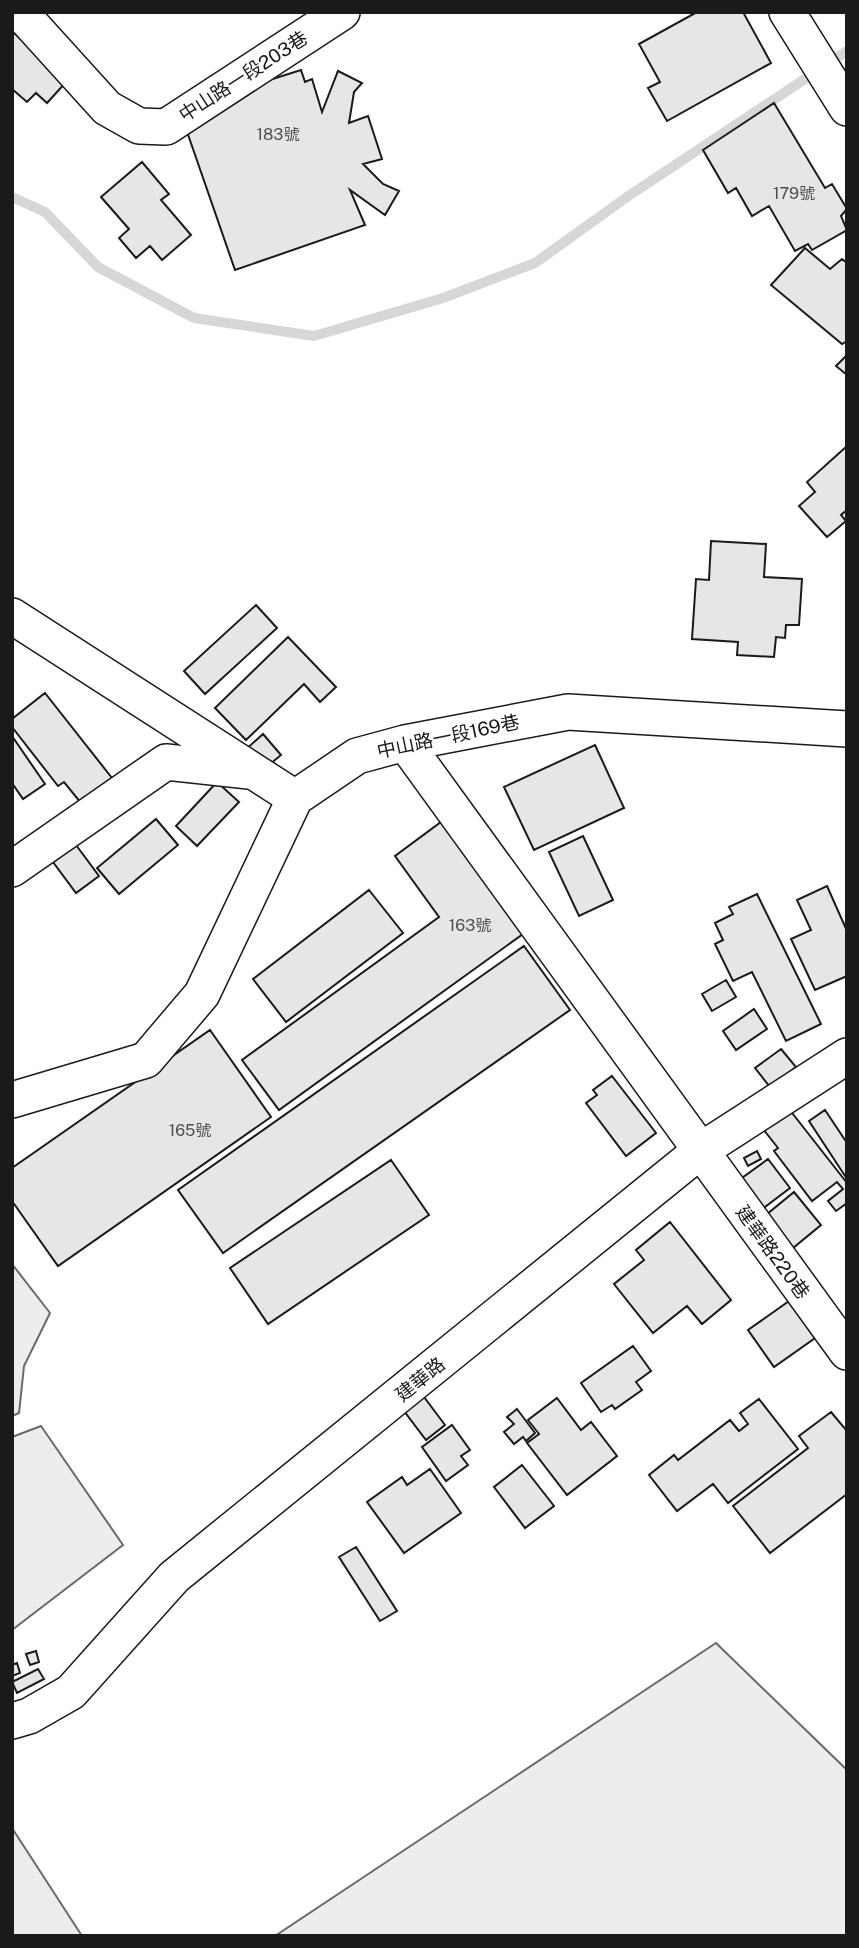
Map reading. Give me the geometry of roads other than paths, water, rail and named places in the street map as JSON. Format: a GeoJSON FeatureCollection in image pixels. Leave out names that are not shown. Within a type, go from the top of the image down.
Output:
{"type":"FeatureCollection","features":[{"type":"Feature","properties":{"kind":"street","name":"中山路一段203巷"},"geometry":{"type":"LineString","coordinates":[[20,12],[107,108],[139,126],[166,127],[342,12]]}},
{"type":"Feature","properties":{"kind":"street"},"geometry":{"type":"LineString","coordinates":[[787,12],[847,108]]}},
{"type":"Feature","properties":{"kind":"street"},"geometry":{"type":"LineString","coordinates":[[12,616],[295,798],[202,994],[146,1060],[12,1100]]}},
{"type":"Feature","properties":{"kind":"street","name":"中山路一段169巷"},"geometry":{"type":"LineString","coordinates":[[295,798],[357,756],[405,743],[568,712],[847,729]]}},
{"type":"Feature","properties":{"kind":"street","name":"建華路220巷"},"geometry":{"type":"LineString","coordinates":[[405,743],[847,1352]]}},
{"type":"Feature","properties":{"kind":"street"},"geometry":{"type":"LineString","coordinates":[[12,869],[166,762],[256,772]]}},
{"type":"Feature","properties":{"kind":"street","name":"建華路"},"geometry":{"type":"LineString","coordinates":[[12,1721],[29,1716],[71,1692],[174,1577],[700,1151],[847,1056]]}},
{"type":"Feature","properties":{"kind":"waterway"},"geometry":{"type":"LineString","coordinates":[[12,197],[45,212],[98,267],[194,318],[314,336],[443,298],[535,263],[627,197],[847,51]]}}]}
